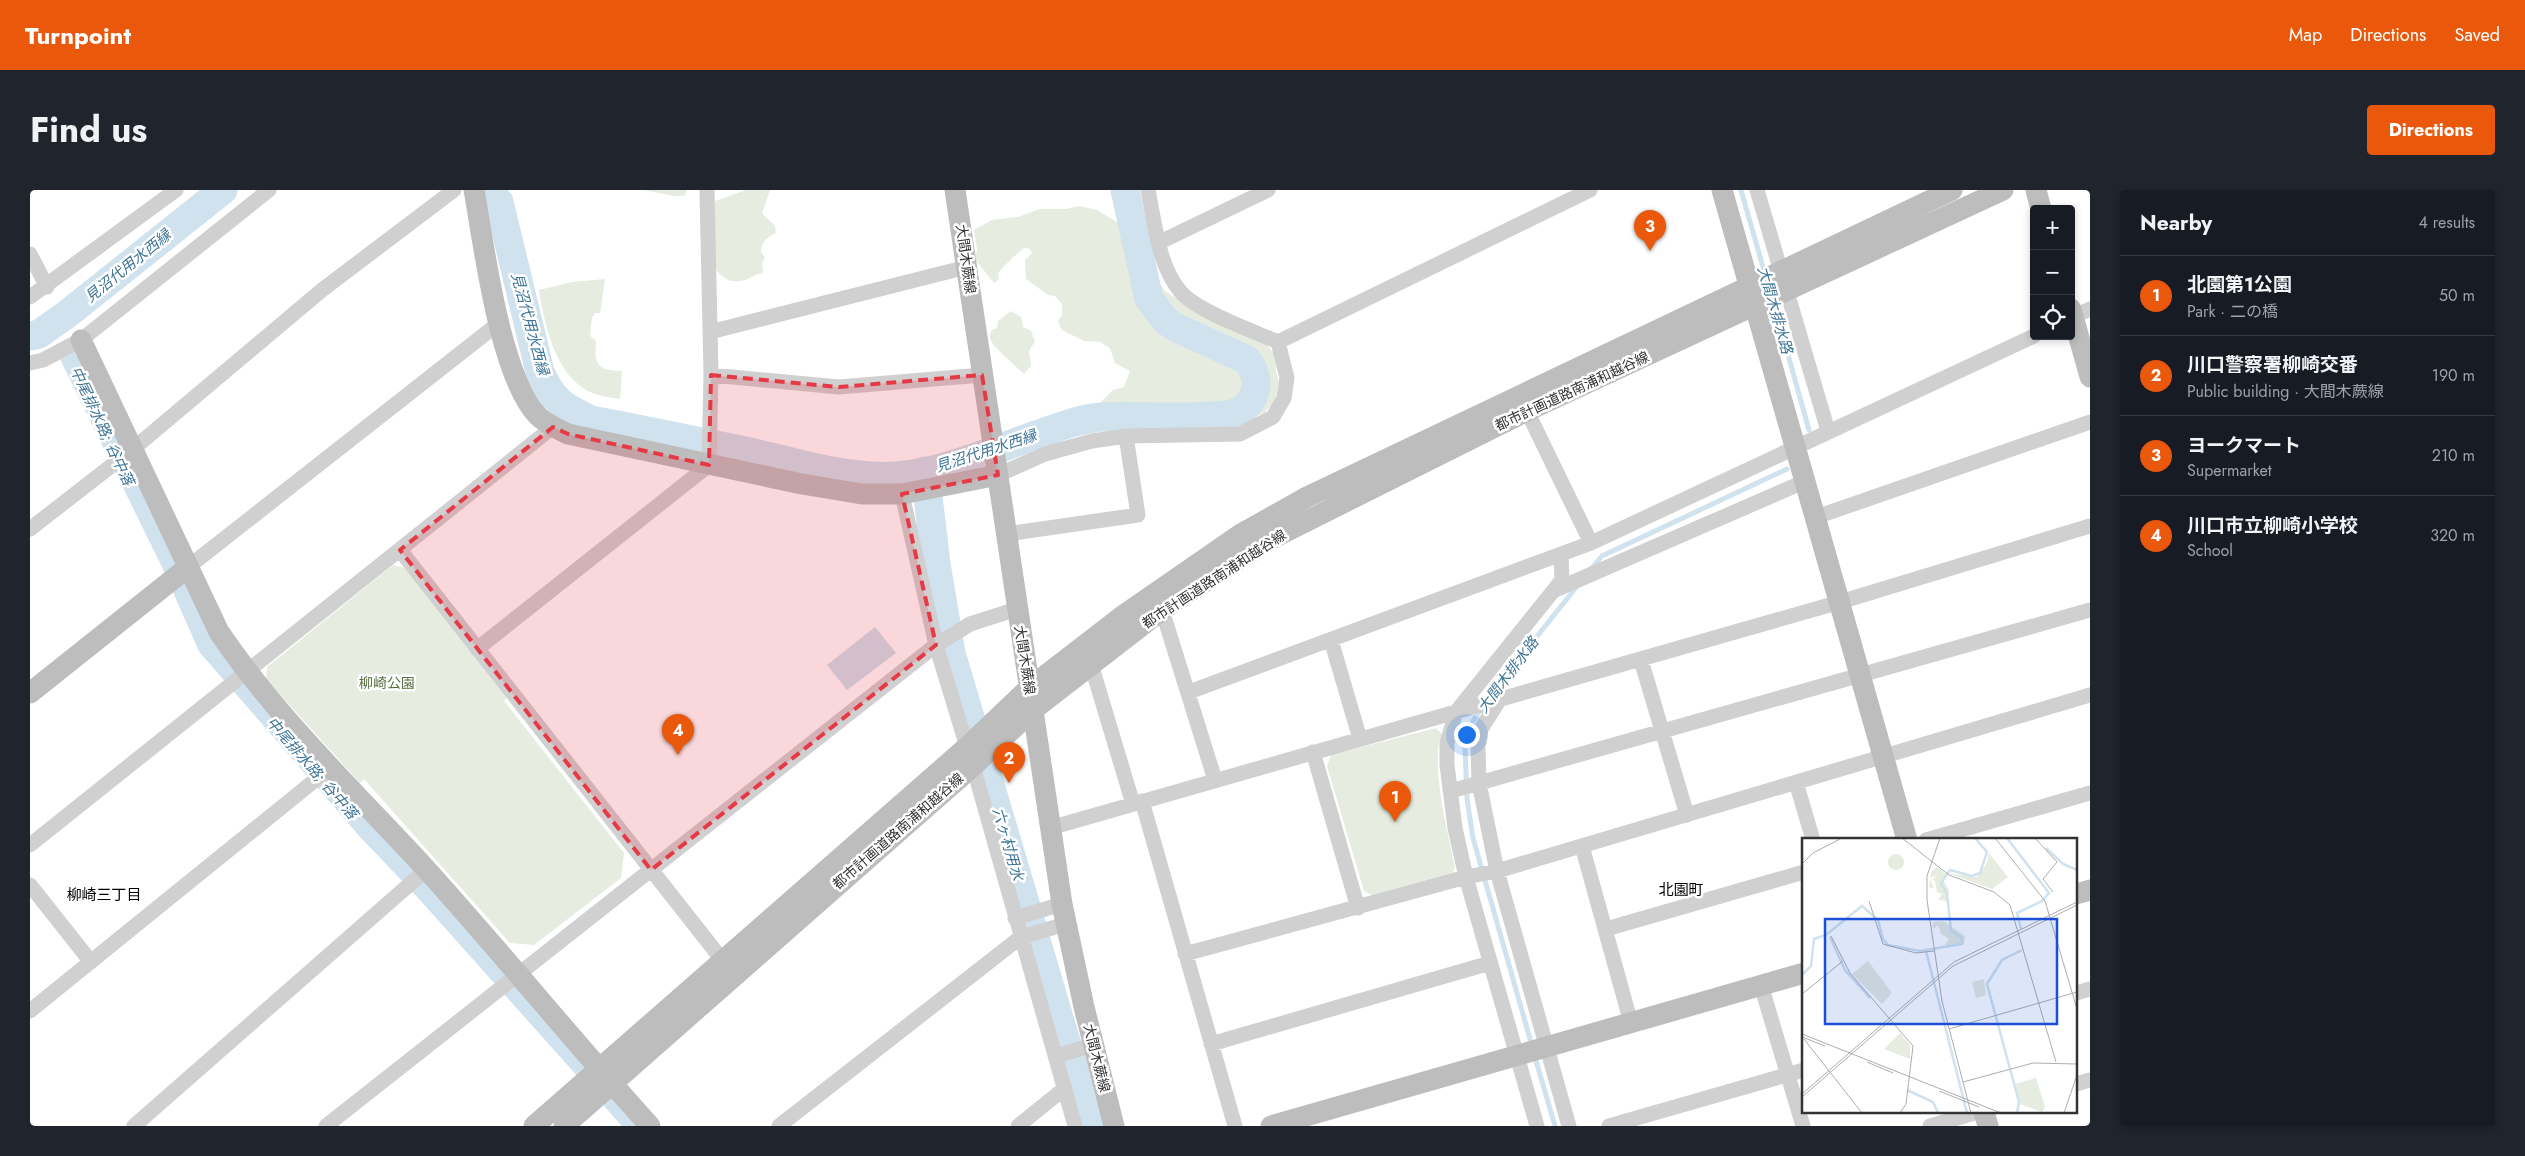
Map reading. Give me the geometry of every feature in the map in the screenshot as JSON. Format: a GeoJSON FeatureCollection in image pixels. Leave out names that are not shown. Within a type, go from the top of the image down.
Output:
{"type":"FeatureCollection","features":[{"type":"Feature","properties":{"kind":"street"},"geometry":{"type":"LineString","coordinates":[[30,298],[176,190]]}},
{"type":"Feature","properties":{"kind":"street"},"geometry":{"type":"LineString","coordinates":[[30,363],[43,360],[81,340],[269,190]]}},
{"type":"Feature","properties":{"kind":"street"},"geometry":{"type":"LineString","coordinates":[[30,529],[133,448],[322,290],[454,190]]}},
{"type":"Feature","properties":{"kind":"street"},"geometry":{"type":"LineString","coordinates":[[477,649],[709,462],[711,375],[707,190]]}},
{"type":"Feature","properties":{"kind":"street","name":"大間木蕨線"},"geometry":{"type":"LineString","coordinates":[[955,190],[1064,914],[1093,1045],[1114,1126]]}},
{"type":"Feature","properties":{"kind":"street"},"geometry":{"type":"LineString","coordinates":[[1148,190],[1158,243],[1170,274],[1180,292],[1224,319],[1278,342],[1590,190]]}},
{"type":"Feature","properties":{"kind":"street"},"geometry":{"type":"LineString","coordinates":[[1158,243],[1268,190]]}},
{"type":"Feature","properties":{"kind":"street"},"geometry":{"type":"LineString","coordinates":[[1722,190],[1768,288],[1825,432]]}},
{"type":"Feature","properties":{"kind":"street"},"geometry":{"type":"LineString","coordinates":[[1757,190],[1768,288],[1801,459],[1906,838]]}},
{"type":"Feature","properties":{"kind":"street","name":"都市計画道路南浦和越谷線"},"geometry":{"type":"LineString","coordinates":[[564,1126],[599,1083],[723,961],[970,756],[1033,710],[1162,610],[1269,540],[1768,288],[1952,190]]}},
{"type":"Feature","properties":{"kind":"street","name":"都市計画道路南浦和越谷線"},"geometry":{"type":"LineString","coordinates":[[534,1126],[599,1083],[970,756],[1029,688],[1176,577],[1241,534],[1280,512],[1768,288],[2003,190]]}},
{"type":"Feature","properties":{"kind":"street"},"geometry":{"type":"LineString","coordinates":[[2036,190],[2040,205]]}},
{"type":"Feature","properties":{"kind":"street"},"geometry":{"type":"LineString","coordinates":[[475,197],[499,323],[510,364],[527,400],[539,417],[568,434],[709,462],[834,490],[919,491],[1092,441],[1126,436],[1240,434],[1273,417],[1284,398],[1286,378],[1278,342]]}},
{"type":"Feature","properties":{"kind":"street"},"geometry":{"type":"LineString","coordinates":[[30,254],[47,287]]}},
{"type":"Feature","properties":{"kind":"street"},"geometry":{"type":"LineString","coordinates":[[710,332],[967,267]]}},
{"type":"Feature","properties":{"kind":"street"},"geometry":{"type":"LineString","coordinates":[[2076,313],[2090,376]]}},
{"type":"Feature","properties":{"kind":"street"},"geometry":{"type":"LineString","coordinates":[[30,693],[499,323]]}},
{"type":"Feature","properties":{"kind":"street"},"geometry":{"type":"LineString","coordinates":[[1555,590],[1600,571],[1801,459],[1825,432],[2030,338]]}},
{"type":"Feature","properties":{"kind":"street"},"geometry":{"type":"LineString","coordinates":[[81,340],[133,448],[187,568],[219,632],[247,673],[330,768],[426,870],[510,981],[599,1083],[650,1126]]}},
{"type":"Feature","properties":{"kind":"street"},"geometry":{"type":"LineString","coordinates":[[711,375],[839,387],[982,375]]}},
{"type":"Feature","properties":{"kind":"street"},"geometry":{"type":"LineString","coordinates":[[1527,411],[1591,543]]}},
{"type":"Feature","properties":{"kind":"street"},"geometry":{"type":"LineString","coordinates":[[1816,517],[2090,422]]}},
{"type":"Feature","properties":{"kind":"street"},"geometry":{"type":"LineString","coordinates":[[30,844],[247,673],[553,426]]}},
{"type":"Feature","properties":{"kind":"street"},"geometry":{"type":"LineString","coordinates":[[1007,534],[1138,515],[1126,436]]}},
{"type":"Feature","properties":{"kind":"street"},"geometry":{"type":"LineString","coordinates":[[1189,692],[1591,543],[1801,459]]}},
{"type":"Feature","properties":{"kind":"street"},"geometry":{"type":"LineString","coordinates":[[919,491],[944,640],[970,756],[1075,1126]]}},
{"type":"Feature","properties":{"kind":"street"},"geometry":{"type":"LineString","coordinates":[[1050,828],[1641,660],[2090,526]]}},
{"type":"Feature","properties":{"kind":"street"},"geometry":{"type":"LineString","coordinates":[[400,550],[723,961]]}},
{"type":"Feature","properties":{"kind":"street"},"geometry":{"type":"LineString","coordinates":[[1537,1126],[1490,963],[1470,877],[1455,828],[1454,790],[1447,765],[1448,743],[1456,712],[1562,580],[1561,554]]}},
{"type":"Feature","properties":{"kind":"street"},"geometry":{"type":"LineString","coordinates":[[326,1126],[944,640],[983,619],[1017,609]]}},
{"type":"Feature","properties":{"kind":"street"},"geometry":{"type":"LineString","coordinates":[[1162,610],[1215,780]]}},
{"type":"Feature","properties":{"kind":"street"},"geometry":{"type":"LineString","coordinates":[[1454,790],[2090,610]]}},
{"type":"Feature","properties":{"kind":"street"},"geometry":{"type":"LineString","coordinates":[[1331,640],[1360,739]]}},
{"type":"Feature","properties":{"kind":"street"},"geometry":{"type":"LineString","coordinates":[[1641,660],[1687,815]]}},
{"type":"Feature","properties":{"kind":"street"},"geometry":{"type":"LineString","coordinates":[[1091,664],[1138,803],[1185,954],[1234,1126]]}},
{"type":"Feature","properties":{"kind":"street"},"geometry":{"type":"LineString","coordinates":[[1185,954],[1494,872],[2090,695]]}},
{"type":"Feature","properties":{"kind":"street"},"geometry":{"type":"LineString","coordinates":[[1496,700],[1482,729],[1478,746],[1476,783],[1494,872],[1569,1126]]}},
{"type":"Feature","properties":{"kind":"street"},"geometry":{"type":"LineString","coordinates":[[1313,752],[1358,908]]}},
{"type":"Feature","properties":{"kind":"street"},"geometry":{"type":"LineString","coordinates":[[30,1011],[330,768]]}},
{"type":"Feature","properties":{"kind":"street"},"geometry":{"type":"LineString","coordinates":[[1796,782],[1812,838]]}},
{"type":"Feature","properties":{"kind":"street"},"geometry":{"type":"LineString","coordinates":[[1933,838],[2090,793]]}},
{"type":"Feature","properties":{"kind":"street"},"geometry":{"type":"LineString","coordinates":[[1582,846],[1631,1023]]}},
{"type":"Feature","properties":{"kind":"street"},"geometry":{"type":"LineString","coordinates":[[134,1126],[426,870]]}},
{"type":"Feature","properties":{"kind":"street"},"geometry":{"type":"LineString","coordinates":[[1606,929],[1802,873]]}},
{"type":"Feature","properties":{"kind":"street"},"geometry":{"type":"LineString","coordinates":[[30,885],[91,962]]}},
{"type":"Feature","properties":{"kind":"street"},"geometry":{"type":"LineString","coordinates":[[1015,918],[1064,914]]}},
{"type":"Feature","properties":{"kind":"street"},"geometry":{"type":"LineString","coordinates":[[780,1126],[1020,937],[1064,914]]}},
{"type":"Feature","properties":{"kind":"street"},"geometry":{"type":"LineString","coordinates":[[1211,1044],[1490,963]]}},
{"type":"Feature","properties":{"kind":"street"},"geometry":{"type":"LineString","coordinates":[[1271,1126],[1802,974]]}},
{"type":"Feature","properties":{"kind":"street"},"geometry":{"type":"LineString","coordinates":[[1761,985],[1803,1126]]}},
{"type":"Feature","properties":{"kind":"street"},"geometry":{"type":"LineString","coordinates":[[1056,1056],[1093,1045]]}},
{"type":"Feature","properties":{"kind":"street"},"geometry":{"type":"LineString","coordinates":[[1609,1126],[1802,1071]]}},
{"type":"Feature","properties":{"kind":"street"},"geometry":{"type":"LineString","coordinates":[[1018,1126],[1065,1088]]}},
{"type":"Feature","properties":{"kind":"street"},"geometry":{"type":"LineString","coordinates":[[1930,1126],[1971,1114]]}},
{"type":"Feature","properties":{"kind":"highlighted area"},"geometry":{"type":"Polygon","coordinates":[[[711,375],[839,387],[982,375],[998,475],[902,494],[936,645],[651,870],[400,550],[553,427],[568,434],[709,465],[711,375]]]}},
{"type":"Feature","properties":{"kind":"green space"},"geometry":{"type":"Polygon","coordinates":[[[643,190],[687,190],[684,196],[674,196],[643,190]]]}},
{"type":"Feature","properties":{"kind":"green space"},"geometry":{"type":"Polygon","coordinates":[[[746,190],[770,190],[762,213],[775,226],[776,233],[762,245],[761,252],[765,257],[762,263],[763,273],[741,281],[732,281],[724,278],[713,265],[700,233],[712,217],[715,201],[746,190]]]}},
{"type":"Feature","properties":{"kind":"green space"},"geometry":{"type":"Polygon","coordinates":[[[1079,206],[1097,210],[1122,225],[1141,231],[1149,245],[1149,260],[1155,277],[1165,291],[1182,302],[1267,345],[1275,355],[1279,382],[1275,402],[1264,413],[1238,422],[1141,425],[1097,422],[1093,410],[1113,390],[1124,387],[1130,371],[1115,363],[1110,348],[1100,342],[1084,341],[1062,330],[1058,321],[1062,315],[1062,304],[1055,296],[1048,295],[1026,279],[1025,260],[1032,253],[1030,249],[1024,248],[1013,257],[998,273],[999,279],[994,283],[975,259],[977,249],[974,230],[992,220],[1018,217],[1040,209],[1066,209],[1079,206]]]}},
{"type":"Feature","properties":{"kind":"green space"},"geometry":{"type":"Polygon","coordinates":[[[605,279],[600,313],[595,313],[592,317],[590,336],[596,341],[596,356],[599,365],[607,369],[622,371],[620,399],[601,396],[587,391],[573,380],[552,344],[547,330],[539,290],[572,282],[605,279]]]}},
{"type":"Feature","properties":{"kind":"green space"},"geometry":{"type":"Polygon","coordinates":[[[1011,311],[1021,317],[1023,327],[1031,331],[1035,341],[1029,351],[1031,366],[1024,374],[994,346],[989,336],[992,330],[997,328],[998,321],[1011,311]]]}},
{"type":"Feature","properties":{"kind":"green space","name":"柳崎公園"},"geometry":{"type":"Polygon","coordinates":[[[393,565],[406,568],[508,697],[504,701],[624,853],[621,878],[534,945],[510,943],[364,779],[360,783],[266,679],[267,667],[393,565]]]}},
{"type":"Feature","properties":{"kind":"green space"},"geometry":{"type":"Polygon","coordinates":[[[1436,728],[1442,734],[1439,746],[1439,780],[1441,800],[1455,868],[1452,873],[1372,895],[1364,891],[1327,766],[1331,755],[1436,728]]]}},
{"type":"Feature","properties":{"kind":"water"},"geometry":{"type":"Polygon","coordinates":[[[875,627],[896,653],[847,690],[827,665],[875,627]]]}},
{"type":"Feature","properties":{"kind":"waterway","name":"見沼代用水西縁"},"geometry":{"type":"LineString","coordinates":[[30,336],[39,334],[66,315],[223,190]]}},
{"type":"Feature","properties":{"kind":"waterway","name":"六ヶ村用水"},"geometry":{"type":"LineString","coordinates":[[486,190],[499,202],[540,372],[549,390],[560,402],[591,420],[750,452],[826,470],[872,476],[893,476],[935,470],[1084,420],[1114,416],[1217,416],[1233,413],[1249,404],[1256,385],[1254,372],[1247,360],[1177,328],[1166,321],[1149,299],[1125,190]]}},
{"type":"Feature","properties":{"kind":"waterway","name":"大間木排水路"},"geometry":{"type":"LineString","coordinates":[[1741,190],[1765,274]]}},
{"type":"Feature","properties":{"kind":"waterway","name":"大間木排水路"},"geometry":{"type":"LineString","coordinates":[[1773,301],[1809,430]]}},
{"type":"Feature","properties":{"kind":"waterway","name":"中尾排水路; 谷中落"},"geometry":{"type":"LineString","coordinates":[[69,357],[170,563],[207,647],[367,831],[424,891],[634,1126]]}},
{"type":"Feature","properties":{"kind":"waterway","name":"大間木排水路"},"geometry":{"type":"LineString","coordinates":[[1591,569],[1602,556],[1787,469]]}},
{"type":"Feature","properties":{"kind":"waterway","name":"六ヶ村用水"},"geometry":{"type":"LineString","coordinates":[[925,471],[936,564],[951,653],[1091,1126]]}},
{"type":"Feature","properties":{"kind":"waterway","name":"大間木排水路"},"geometry":{"type":"LineString","coordinates":[[1488,698],[1578,585]]}},
{"type":"Feature","properties":{"kind":"waterway","name":"大間木排水路"},"geometry":{"type":"LineString","coordinates":[[1481,709],[1473,721],[1465,748],[1467,799],[1473,838],[1532,1046]]}},
{"type":"Feature","properties":{"kind":"waterway","name":"大間木排水路"},"geometry":{"type":"LineString","coordinates":[[1534,1054],[1555,1126]]}},
{"type":"Feature","properties":{"kind":"place","name":"ヨークマート"},"geometry":{"type":"Point","coordinates":[1650,251]}},
{"type":"Feature","properties":{"kind":"place","name":"川口市立柳崎小学校"},"geometry":{"type":"Point","coordinates":[678,755]}},
{"type":"Feature","properties":{"kind":"place","name":"川口警察署柳崎交番"},"geometry":{"type":"Point","coordinates":[1009,783]}},
{"type":"Feature","properties":{"kind":"place","name":"北園第1公園"},"geometry":{"type":"Point","coordinates":[1395,822]}},
{"type":"Feature","properties":{"kind":"district","name":"北園町"},"geometry":{"type":"Point","coordinates":[1681,890]}},
{"type":"Feature","properties":{"kind":"district","name":"柳崎三丁目"},"geometry":{"type":"Point","coordinates":[104,895]}}]}
